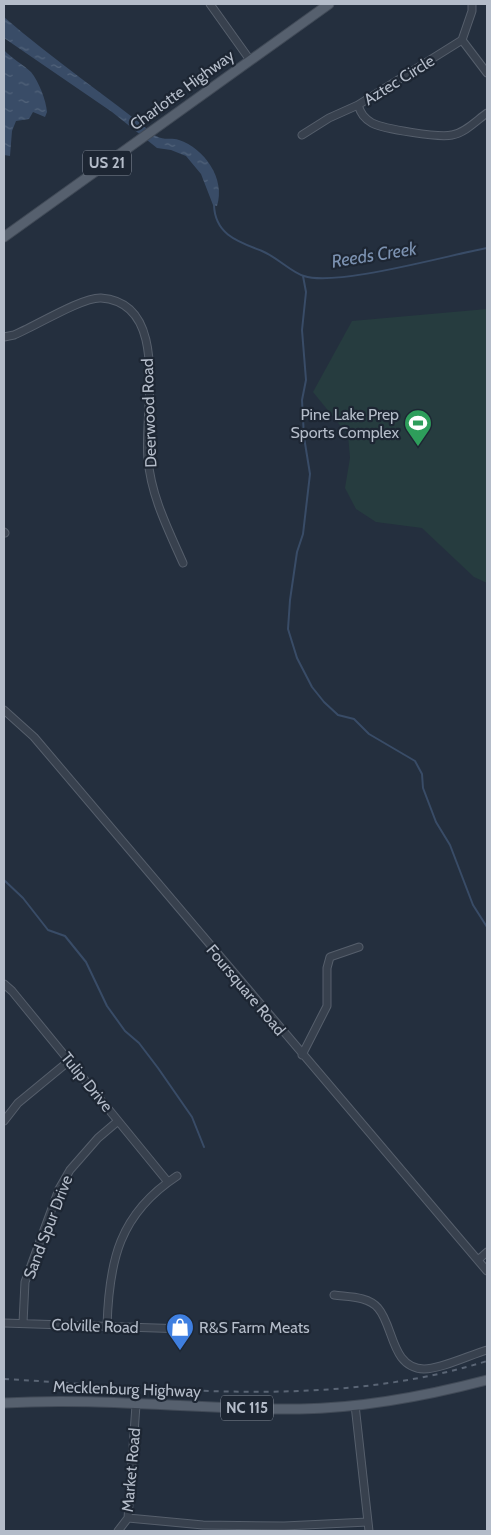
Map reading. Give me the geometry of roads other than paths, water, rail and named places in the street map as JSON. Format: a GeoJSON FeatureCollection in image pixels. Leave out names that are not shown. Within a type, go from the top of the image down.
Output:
{"type":"FeatureCollection","features":[{"type":"Feature","properties":{"kind":"main road","name":"Charlotte Highway"},"geometry":{"type":"LineString","coordinates":[[4,237],[329,4]]}},
{"type":"Feature","properties":{"kind":"main road","name":"Mecklenburg Highway"},"geometry":{"type":"LineString","coordinates":[[4,1403],[45,1401],[302,1409],[355,1405],[445,1391],[487,1380]]}},
{"type":"Feature","properties":{"kind":"street"},"geometry":{"type":"LineString","coordinates":[[210,4],[250,60]]}},
{"type":"Feature","properties":{"kind":"street"},"geometry":{"type":"LineString","coordinates":[[472,4],[472,11],[462,40],[487,73]]}},
{"type":"Feature","properties":{"kind":"street","name":"Aztec Circle"},"geometry":{"type":"LineString","coordinates":[[462,40],[358,105],[361,114],[384,128],[444,136],[463,131],[487,112]]}},
{"type":"Feature","properties":{"kind":"street"},"geometry":{"type":"LineString","coordinates":[[302,135],[329,118],[358,105]]}},
{"type":"Feature","properties":{"kind":"street","name":"Deerwood Road"},"geometry":{"type":"LineString","coordinates":[[4,337],[14,336],[83,302],[99,298],[118,301],[134,313],[144,328],[150,363],[148,459],[158,505],[183,563]]}},
{"type":"Feature","properties":{"kind":"street","name":"Foursquare Road"},"geometry":{"type":"LineString","coordinates":[[4,710],[34,737],[487,1272]]}},
{"type":"Feature","properties":{"kind":"street"},"geometry":{"type":"LineString","coordinates":[[302,1055],[328,1006],[327,968],[330,957],[359,947]]}},
{"type":"Feature","properties":{"kind":"street","name":"Tulip Drive"},"geometry":{"type":"LineString","coordinates":[[4,984],[12,991],[70,1061],[168,1182]]}},
{"type":"Feature","properties":{"kind":"street"},"geometry":{"type":"LineString","coordinates":[[5,1117],[18,1103],[70,1061]]}},
{"type":"Feature","properties":{"kind":"street","name":"Sand Spur Drive"},"geometry":{"type":"LineString","coordinates":[[23,1323],[26,1282],[59,1189],[70,1170],[98,1138],[118,1121]]}},
{"type":"Feature","properties":{"kind":"street"},"geometry":{"type":"LineString","coordinates":[[107,1326],[110,1279],[127,1227],[145,1202],[177,1176]]}},
{"type":"Feature","properties":{"kind":"street"},"geometry":{"type":"LineString","coordinates":[[478,1260],[487,1252]]}},
{"type":"Feature","properties":{"kind":"street"},"geometry":{"type":"LineString","coordinates":[[334,1295],[364,1300],[378,1307],[398,1353],[405,1361],[414,1366],[424,1369],[487,1350]]}},
{"type":"Feature","properties":{"kind":"street","name":"Colville Road"},"geometry":{"type":"LineString","coordinates":[[4,1323],[186,1329]]}},
{"type":"Feature","properties":{"kind":"street","name":"Market Road"},"geometry":{"type":"LineString","coordinates":[[118,1531],[128,1518],[136,1405]]}},
{"type":"Feature","properties":{"kind":"street"},"geometry":{"type":"LineString","coordinates":[[355,1405],[369,1531]]}},
{"type":"Feature","properties":{"kind":"street"},"geometry":{"type":"LineString","coordinates":[[128,1518],[203,1525],[284,1526],[368,1522]]}},
{"type":"Feature","properties":{"kind":"water"},"geometry":{"type":"Polygon","coordinates":[[[4,17],[41,48],[156,136],[179,140],[197,150],[216,175],[219,196],[217,206],[213,205],[201,174],[186,156],[171,150],[157,148],[112,112],[4,38],[4,17]]]}},
{"type":"Feature","properties":{"kind":"water"},"geometry":{"type":"Polygon","coordinates":[[[4,50],[34,76],[42,91],[47,112],[45,117],[33,112],[29,119],[16,121],[12,131],[10,156],[4,155],[4,50]]]}},
{"type":"Feature","properties":{"kind":"waterway","name":"Reeds Creek"},"geometry":{"type":"LineString","coordinates":[[214,205],[215,215],[219,224],[230,236],[268,254],[294,272],[304,276],[319,278],[366,274],[487,248]]}},
{"type":"Feature","properties":{"kind":"waterway"},"geometry":{"type":"LineString","coordinates":[[303,276],[306,292],[302,330],[306,380],[302,400],[304,437],[310,474],[303,534],[297,552],[290,600],[288,629],[297,658],[312,687],[324,702],[338,715],[354,719],[369,734],[415,761],[422,774],[423,788],[436,822],[450,845],[473,905],[487,927]]}},
{"type":"Feature","properties":{"kind":"waterway"},"geometry":{"type":"LineString","coordinates":[[4,880],[23,898],[48,930],[65,936],[86,962],[107,1006],[125,1031],[139,1043],[192,1117],[204,1147]]}},
{"type":"Feature","properties":{"kind":"railway"},"geometry":{"type":"LineString","coordinates":[[4,1379],[186,1390],[308,1391],[368,1386],[428,1376],[487,1361]]}},
{"type":"Feature","properties":{"kind":"place","name":"Pine Lake Prep Sports Complex"},"geometry":{"type":"Point","coordinates":[418,447]}},
{"type":"Feature","properties":{"kind":"place","name":"R&S Farm Meats"},"geometry":{"type":"Point","coordinates":[180,1351]}}]}
